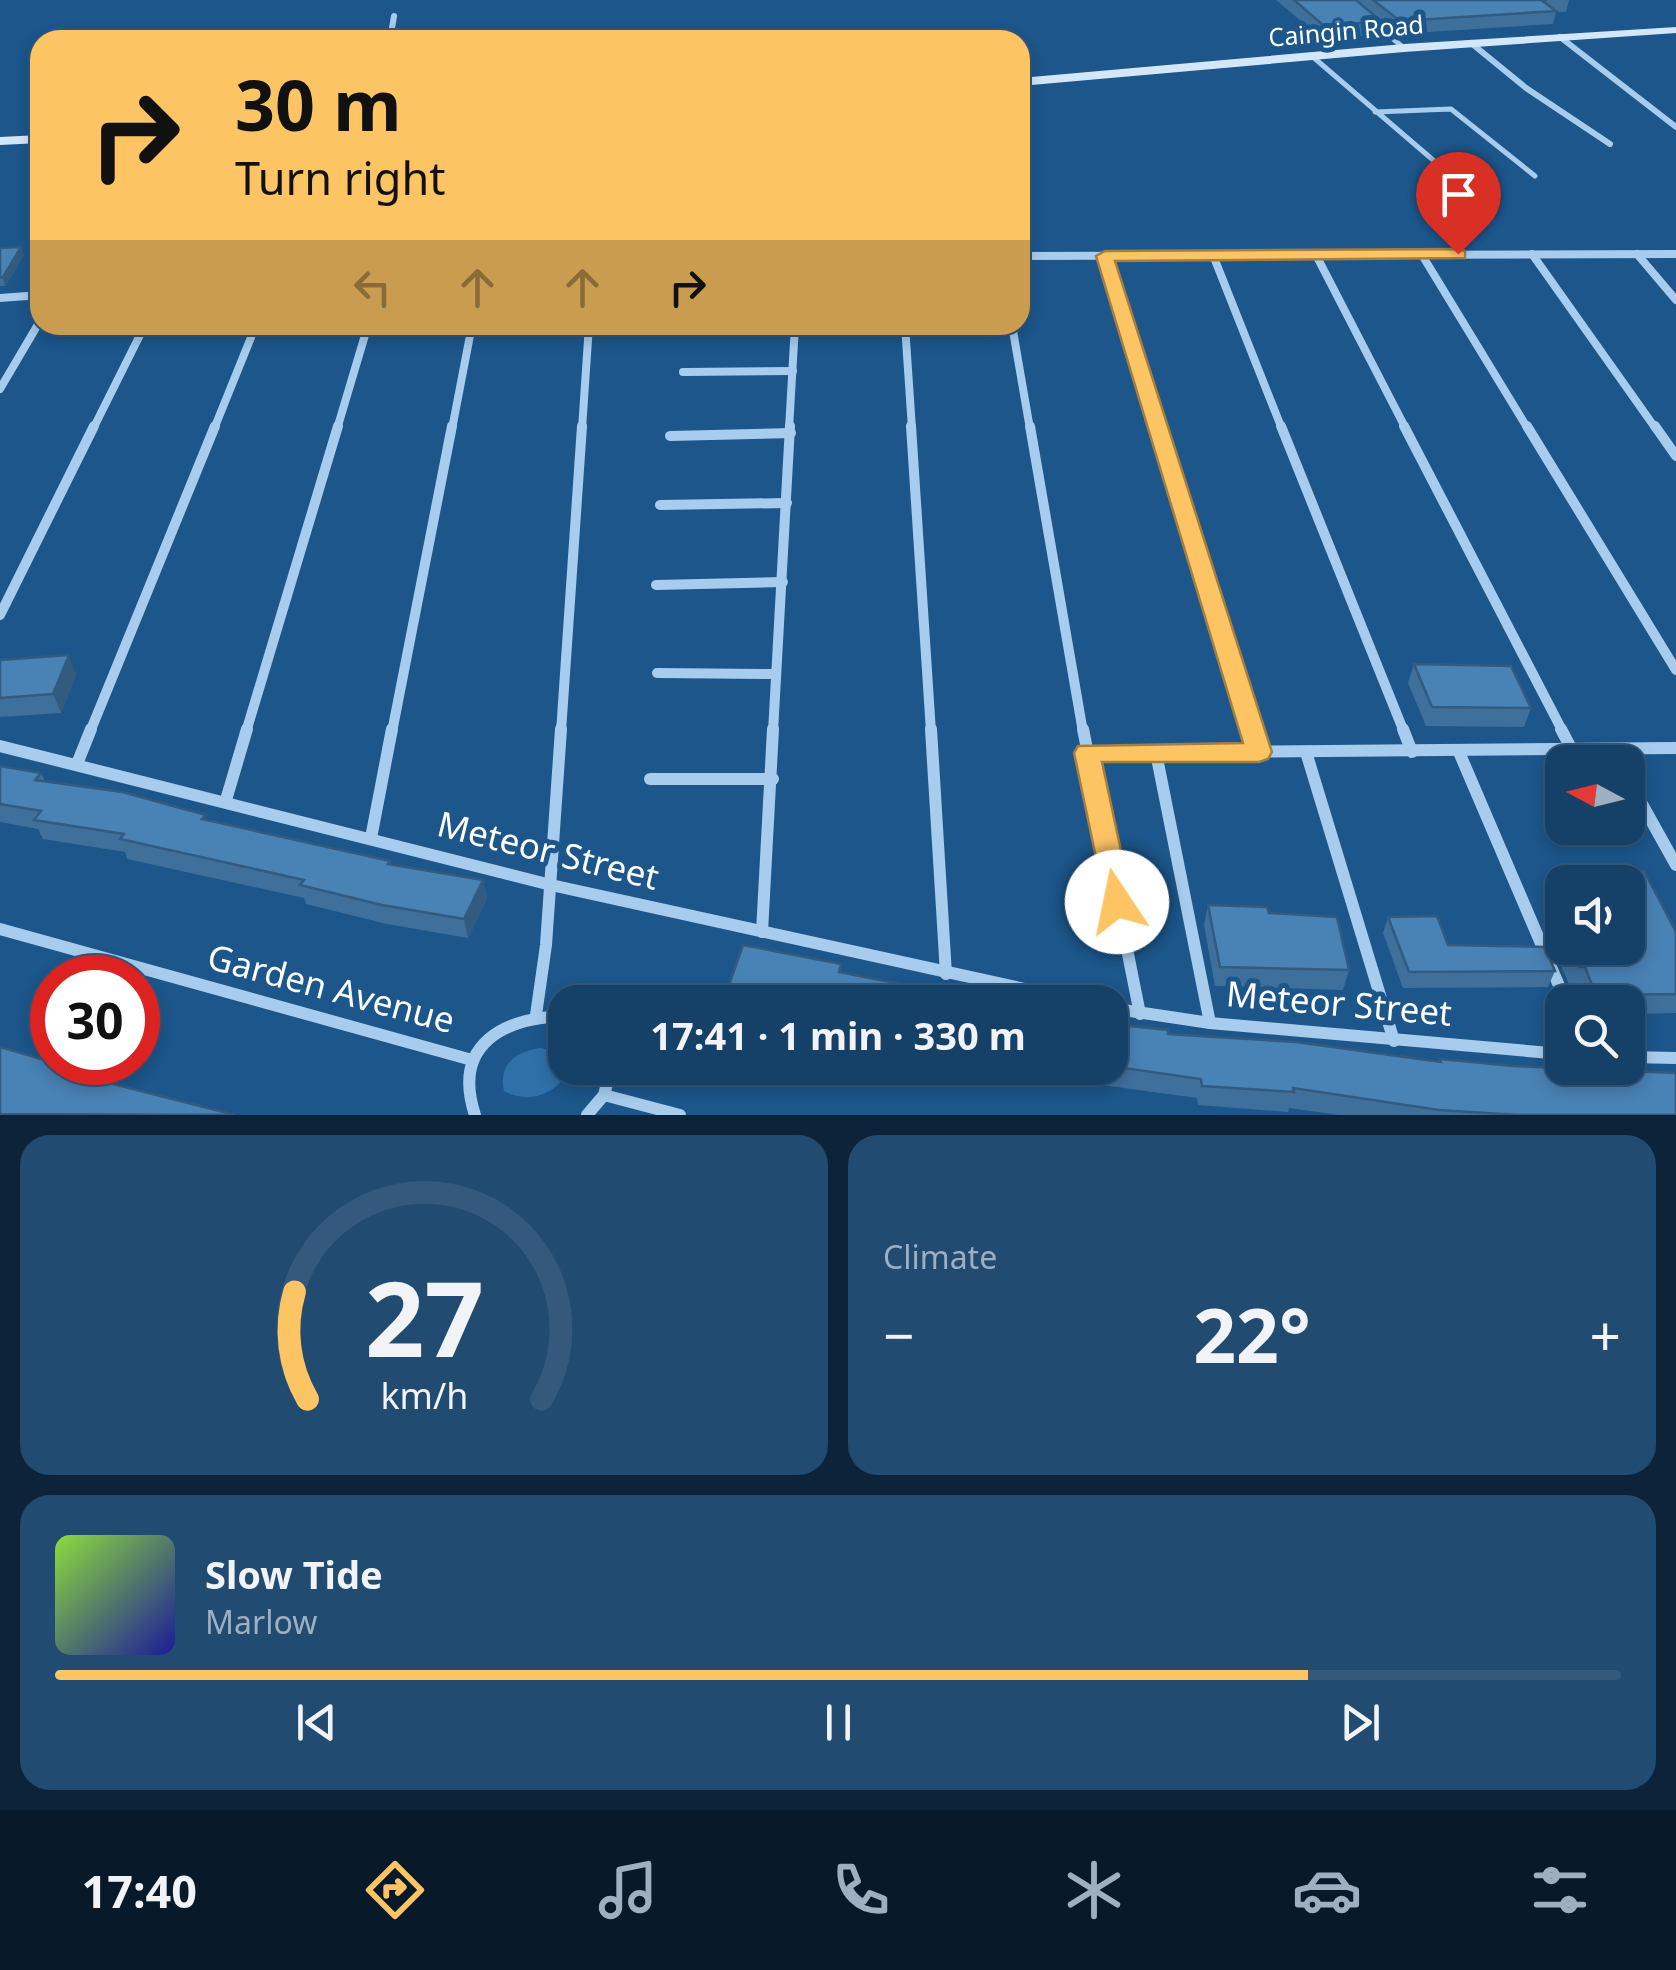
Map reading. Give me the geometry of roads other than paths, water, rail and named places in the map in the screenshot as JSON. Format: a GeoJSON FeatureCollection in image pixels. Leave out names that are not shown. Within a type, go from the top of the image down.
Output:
{"type":"FeatureCollection","features":[{"type":"Feature","properties":{"kind":"street"},"geometry":{"type":"LineString","coordinates":[[392,30],[394,16]]}},
{"type":"Feature","properties":{"kind":"street","name":"Caingin Road"},"geometry":{"type":"LineString","coordinates":[[1030,81],[1404,48],[1676,30]]}},
{"type":"Feature","properties":{"kind":"street"},"geometry":{"type":"LineString","coordinates":[[1560,37],[1676,127]]}},
{"type":"Feature","properties":{"kind":"street"},"geometry":{"type":"LineString","coordinates":[[1471,44],[1526,88],[1610,144]]}},
{"type":"Feature","properties":{"kind":"street"},"geometry":{"type":"LineString","coordinates":[[0,141],[30,140]]}},
{"type":"Feature","properties":{"kind":"street"},"geometry":{"type":"LineString","coordinates":[[1422,254],[1676,670]]}},
{"type":"Feature","properties":{"kind":"street"},"geometry":{"type":"LineString","coordinates":[[1532,254],[1676,456]]}},
{"type":"Feature","properties":{"kind":"street"},"geometry":{"type":"LineString","coordinates":[[1638,254],[1676,300]]}},
{"type":"Feature","properties":{"kind":"street"},"geometry":{"type":"LineString","coordinates":[[1030,256],[1676,254]]}},
{"type":"Feature","properties":{"kind":"street"},"geometry":{"type":"LineString","coordinates":[[1316,255],[1569,745]]}},
{"type":"Feature","properties":{"kind":"street"},"geometry":{"type":"LineString","coordinates":[[1105,256],[1259,752]]}},
{"type":"Feature","properties":{"kind":"street"},"geometry":{"type":"LineString","coordinates":[[1213,256],[1412,752]]}},
{"type":"Feature","properties":{"kind":"street"},"geometry":{"type":"LineString","coordinates":[[0,298],[30,296]]}},
{"type":"Feature","properties":{"kind":"street"},"geometry":{"type":"LineString","coordinates":[[0,389],[32,335]]}},
{"type":"Feature","properties":{"kind":"street"},"geometry":{"type":"LineString","coordinates":[[0,615],[140,335]]}},
{"type":"Feature","properties":{"kind":"street"},"geometry":{"type":"LineString","coordinates":[[78,764],[252,335]]}},
{"type":"Feature","properties":{"kind":"street"},"geometry":{"type":"LineString","coordinates":[[226,800],[365,335]]}},
{"type":"Feature","properties":{"kind":"street"},"geometry":{"type":"LineString","coordinates":[[372,838],[470,335]]}},
{"type":"Feature","properties":{"kind":"street"},"geometry":{"type":"LineString","coordinates":[[536,1014],[550,885],[588,335]]}},
{"type":"Feature","properties":{"kind":"street"},"geometry":{"type":"LineString","coordinates":[[762,932],[795,335]]}},
{"type":"Feature","properties":{"kind":"street"},"geometry":{"type":"LineString","coordinates":[[906,335],[946,974]]}},
{"type":"Feature","properties":{"kind":"street"},"geometry":{"type":"LineString","coordinates":[[1014,335],[1087,753],[1140,1014]]}},
{"type":"Feature","properties":{"kind":"street"},"geometry":{"type":"LineString","coordinates":[[682,372],[793,371]]}},
{"type":"Feature","properties":{"kind":"street"},"geometry":{"type":"LineString","coordinates":[[670,436],[791,433]]}},
{"type":"Feature","properties":{"kind":"street"},"geometry":{"type":"LineString","coordinates":[[660,506],[787,504]]}},
{"type":"Feature","properties":{"kind":"street"},"geometry":{"type":"LineString","coordinates":[[656,584],[783,582]]}},
{"type":"Feature","properties":{"kind":"street"},"geometry":{"type":"LineString","coordinates":[[657,674],[776,674]]}},
{"type":"Feature","properties":{"kind":"street","name":"Meteor Street"},"geometry":{"type":"LineString","coordinates":[[0,746],[226,800],[550,885],[1000,985]]}},
{"type":"Feature","properties":{"kind":"street"},"geometry":{"type":"LineString","coordinates":[[1645,748],[1676,748]]}},
{"type":"Feature","properties":{"kind":"street"},"geometry":{"type":"LineString","coordinates":[[1087,753],[1545,750]]}},
{"type":"Feature","properties":{"kind":"street"},"geometry":{"type":"LineString","coordinates":[[1306,752],[1394,1041]]}},
{"type":"Feature","properties":{"kind":"street"},"geometry":{"type":"LineString","coordinates":[[1459,752],[1559,985]]}},
{"type":"Feature","properties":{"kind":"street"},"geometry":{"type":"LineString","coordinates":[[1156,754],[1210,1023]]}},
{"type":"Feature","properties":{"kind":"street"},"geometry":{"type":"LineString","coordinates":[[650,779],[772,779]]}},
{"type":"Feature","properties":{"kind":"street"},"geometry":{"type":"LineString","coordinates":[[1645,809],[1676,865]]}},
{"type":"Feature","properties":{"kind":"street","name":"Garden Avenue"},"geometry":{"type":"LineString","coordinates":[[0,929],[472,1060]]}},
{"type":"Feature","properties":{"kind":"street","name":"Meteor Street"},"geometry":{"type":"LineString","coordinates":[[1128,1012],[1210,1023],[1545,1053]]}},
{"type":"Feature","properties":{"kind":"street"},"geometry":{"type":"LineString","coordinates":[[475,1115],[467,1099],[466,1080],[472,1060],[498,1030],[536,1014],[548,1015]]}},
{"type":"Feature","properties":{"kind":"street"},"geometry":{"type":"LineString","coordinates":[[1645,1057],[1676,1058]]}},
{"type":"Feature","properties":{"kind":"street"},"geometry":{"type":"LineString","coordinates":[[586,1115],[604,1094],[606,1085]]}},
{"type":"Feature","properties":{"kind":"street"},"geometry":{"type":"LineString","coordinates":[[604,1094],[680,1115]]}},
{"type":"Feature","properties":{"kind":"lane"},"geometry":{"type":"LineString","coordinates":[[1373,22],[1404,48]]}},
{"type":"Feature","properties":{"kind":"lane"},"geometry":{"type":"LineString","coordinates":[[1313,57],[1471,192]]}},
{"type":"Feature","properties":{"kind":"lane"},"geometry":{"type":"LineString","coordinates":[[1375,112],[1451,109],[1535,176]]}}]}
